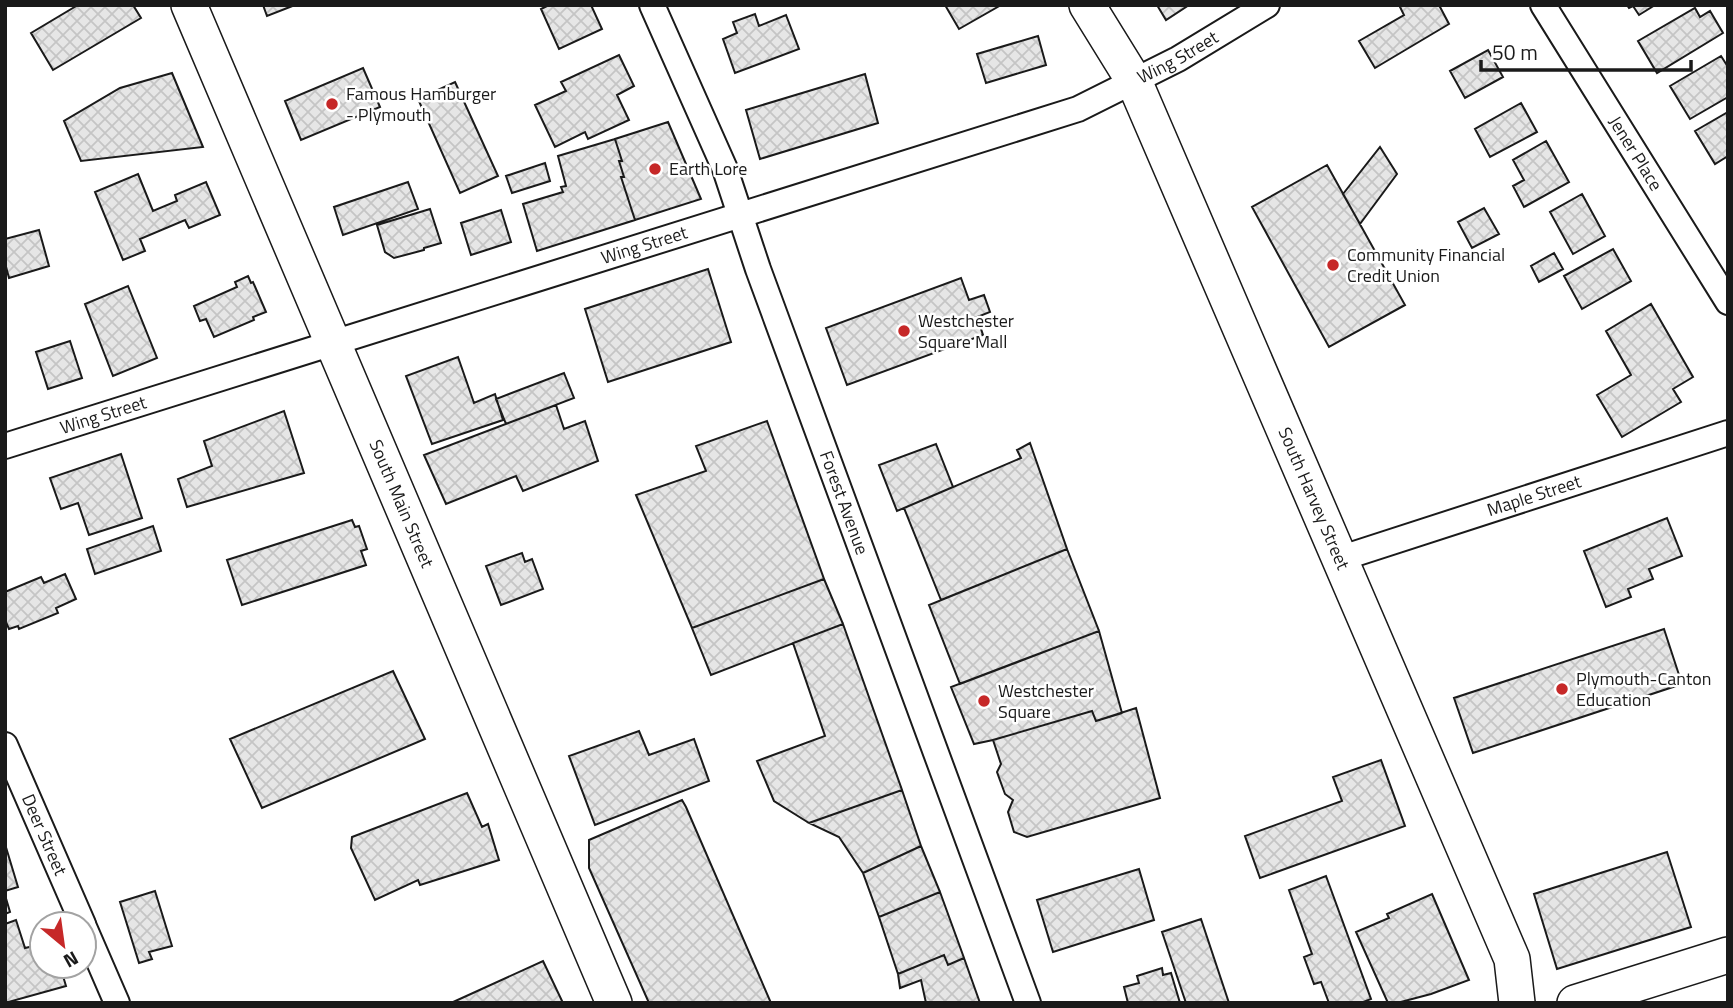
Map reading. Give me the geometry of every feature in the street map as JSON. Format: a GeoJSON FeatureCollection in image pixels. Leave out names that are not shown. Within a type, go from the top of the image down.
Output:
{"type":"FeatureCollection","features":[{"type":"Feature","properties":{"kind":"street","name":"South Main Street"},"geometry":{"type":"LineString","coordinates":[[189,5],[614,1003]]}},
{"type":"Feature","properties":{"kind":"street","name":"Forest Avenue"},"geometry":{"type":"LineString","coordinates":[[652,5],[725,169],[767,295],[1028,1003]]}},
{"type":"Feature","properties":{"kind":"street","name":"South Harvey Street"},"geometry":{"type":"LineString","coordinates":[[1087,5],[1133,81],[1512,959],[1517,1003]]}},
{"type":"Feature","properties":{"kind":"street","name":"Wing Street"},"geometry":{"type":"LineString","coordinates":[[5,446],[1078,108],[1178,60],[1267,5]]}},
{"type":"Feature","properties":{"kind":"street","name":"Jener Place"},"geometry":{"type":"LineString","coordinates":[[1543,5],[1728,302]]}},
{"type":"Feature","properties":{"kind":"street","name":"Maple Street"},"geometry":{"type":"LineString","coordinates":[[1339,559],[1728,433]]}},
{"type":"Feature","properties":{"kind":"street","name":"Deer Street"},"geometry":{"type":"LineString","coordinates":[[5,745],[76,910]]}},
{"type":"Feature","properties":{"kind":"street"},"geometry":{"type":"LineString","coordinates":[[1576,1003],[1728,955]]}},
{"type":"Feature","properties":{"kind":"street","name":"Deer Street"},"geometry":{"type":"LineString","coordinates":[[98,960],[117,1003]]}},
{"type":"Feature","properties":{"kind":"building"},"geometry":{"type":"Polygon","coordinates":[[[78,5],[133,5],[141,18],[53,70],[31,33],[78,5]]]}},
{"type":"Feature","properties":{"kind":"building"},"geometry":{"type":"Polygon","coordinates":[[[263,5],[295,5],[267,16],[263,5]]]}},
{"type":"Feature","properties":{"kind":"building"},"geometry":{"type":"Polygon","coordinates":[[[549,5],[591,5],[602,29],[559,49],[541,9],[549,5]]]}},
{"type":"Feature","properties":{"kind":"building"},"geometry":{"type":"Polygon","coordinates":[[[945,5],[1001,5],[959,29],[945,5]]]}},
{"type":"Feature","properties":{"kind":"building"},"geometry":{"type":"Polygon","coordinates":[[[1157,5],[1189,5],[1166,20],[1157,5]]]}},
{"type":"Feature","properties":{"kind":"building"},"geometry":{"type":"Polygon","coordinates":[[[1439,5],[1449,24],[1375,68],[1359,41],[1404,15],[1400,7],[1439,5]]]}},
{"type":"Feature","properties":{"kind":"building"},"geometry":{"type":"Polygon","coordinates":[[[1627,5],[1655,5],[1639,15],[1633,6],[1629,8],[1627,5]]]}},
{"type":"Feature","properties":{"kind":"building"},"geometry":{"type":"Polygon","coordinates":[[[1695,8],[1700,17],[1710,11],[1723,33],[1657,73],[1638,41],[1695,8]]]}},
{"type":"Feature","properties":{"kind":"building"},"geometry":{"type":"Polygon","coordinates":[[[755,14],[759,26],[786,15],[799,49],[735,73],[723,39],[737,33],[733,22],[755,14]]]}},
{"type":"Feature","properties":{"kind":"building"},"geometry":{"type":"Polygon","coordinates":[[[1038,36],[1046,65],[986,83],[977,54],[1038,36]]]}},
{"type":"Feature","properties":{"kind":"building"},"geometry":{"type":"Polygon","coordinates":[[[1488,50],[1503,77],[1465,98],[1450,71],[1488,50]]]}},
{"type":"Feature","properties":{"kind":"building"},"geometry":{"type":"Polygon","coordinates":[[[619,55],[634,86],[617,95],[629,120],[588,139],[585,132],[555,147],[535,105],[566,91],[561,82],[619,55]]]}},
{"type":"Feature","properties":{"kind":"building"},"geometry":{"type":"Polygon","coordinates":[[[1721,56],[1728,67],[1728,97],[1690,119],[1670,86],[1721,56]]]}},
{"type":"Feature","properties":{"kind":"building","name":"Famous Hamburger - Plymouth"},"geometry":{"type":"Polygon","coordinates":[[[363,68],[380,107],[301,140],[285,101],[363,68]]]}},
{"type":"Feature","properties":{"kind":"building"},"geometry":{"type":"Polygon","coordinates":[[[172,73],[203,147],[81,161],[64,121],[120,88],[172,73]]]}},
{"type":"Feature","properties":{"kind":"building"},"geometry":{"type":"Polygon","coordinates":[[[865,74],[878,123],[760,159],[746,110],[865,74]]]}},
{"type":"Feature","properties":{"kind":"building"},"geometry":{"type":"Polygon","coordinates":[[[455,82],[498,176],[460,193],[418,99],[455,82]]]}},
{"type":"Feature","properties":{"kind":"building"},"geometry":{"type":"Polygon","coordinates":[[[1521,103],[1537,132],[1490,157],[1475,129],[1521,103]]]}},
{"type":"Feature","properties":{"kind":"building"},"geometry":{"type":"Polygon","coordinates":[[[1728,112],[1728,156],[1715,164],[1695,131],[1728,112]]]}},
{"type":"Feature","properties":{"kind":"building","name":"Earth Lore"},"geometry":{"type":"Polygon","coordinates":[[[668,122],[701,199],[635,220],[621,177],[624,177],[619,161],[622,161],[615,139],[668,122]]]}},
{"type":"Feature","properties":{"kind":"building"},"geometry":{"type":"Polygon","coordinates":[[[615,139],[622,161],[619,161],[624,177],[621,177],[635,220],[537,251],[523,204],[563,192],[561,187],[566,186],[558,156],[615,139]]]}},
{"type":"Feature","properties":{"kind":"building"},"geometry":{"type":"Polygon","coordinates":[[[1546,141],[1569,182],[1524,207],[1513,186],[1524,180],[1513,160],[1546,141]]]}},
{"type":"Feature","properties":{"kind":"building"},"geometry":{"type":"Polygon","coordinates":[[[1380,147],[1397,174],[1360,224],[1343,194],[1380,147]]]}},
{"type":"Feature","properties":{"kind":"building"},"geometry":{"type":"Polygon","coordinates":[[[545,163],[550,181],[512,193],[506,176],[545,163]]]}},
{"type":"Feature","properties":{"kind":"building","name":"Community Financial Credit Union"},"geometry":{"type":"Polygon","coordinates":[[[1327,165],[1405,305],[1329,347],[1252,207],[1327,165]]]}},
{"type":"Feature","properties":{"kind":"building"},"geometry":{"type":"Polygon","coordinates":[[[138,174],[153,211],[177,201],[175,195],[206,182],[220,215],[189,228],[185,220],[140,239],[145,251],[123,260],[95,192],[138,174]]]}},
{"type":"Feature","properties":{"kind":"building"},"geometry":{"type":"Polygon","coordinates":[[[408,182],[418,209],[343,235],[334,207],[408,182]]]}},
{"type":"Feature","properties":{"kind":"building"},"geometry":{"type":"Polygon","coordinates":[[[1582,194],[1605,236],[1573,254],[1550,212],[1582,194]]]}},
{"type":"Feature","properties":{"kind":"building"},"geometry":{"type":"Polygon","coordinates":[[[1484,208],[1499,234],[1472,248],[1458,222],[1484,208]]]}},
{"type":"Feature","properties":{"kind":"building"},"geometry":{"type":"Polygon","coordinates":[[[430,209],[441,243],[394,258],[385,252],[377,225],[430,209]]]}},
{"type":"Feature","properties":{"kind":"building"},"geometry":{"type":"Polygon","coordinates":[[[501,210],[511,242],[471,255],[461,223],[501,210]]]}},
{"type":"Feature","properties":{"kind":"building"},"geometry":{"type":"Polygon","coordinates":[[[39,230],[49,266],[9,278],[5,263],[5,239],[39,230]]]}},
{"type":"Feature","properties":{"kind":"building"},"geometry":{"type":"Polygon","coordinates":[[[1613,249],[1631,281],[1582,309],[1564,276],[1613,249]]]}},
{"type":"Feature","properties":{"kind":"building"},"geometry":{"type":"Polygon","coordinates":[[[1554,253],[1563,269],[1539,282],[1531,266],[1554,253]]]}},
{"type":"Feature","properties":{"kind":"building"},"geometry":{"type":"Polygon","coordinates":[[[708,269],[731,342],[608,382],[585,309],[708,269]]]}},
{"type":"Feature","properties":{"kind":"building"},"geometry":{"type":"Polygon","coordinates":[[[248,276],[266,312],[214,337],[206,319],[200,321],[194,306],[237,287],[235,282],[248,276]]]}},
{"type":"Feature","properties":{"kind":"building","name":"Westchester Square Mall"},"geometry":{"type":"Polygon","coordinates":[[[961,278],[969,300],[984,295],[990,312],[977,317],[983,335],[847,385],[826,328],[961,278]]]}},
{"type":"Feature","properties":{"kind":"building"},"geometry":{"type":"Polygon","coordinates":[[[128,286],[157,358],[113,376],[85,304],[128,286]]]}},
{"type":"Feature","properties":{"kind":"building"},"geometry":{"type":"Polygon","coordinates":[[[1651,304],[1693,377],[1673,389],[1681,402],[1622,437],[1597,395],[1631,375],[1606,331],[1651,304]]]}},
{"type":"Feature","properties":{"kind":"building"},"geometry":{"type":"Polygon","coordinates":[[[70,341],[82,378],[48,389],[36,352],[70,341]]]}},
{"type":"Feature","properties":{"kind":"building"},"geometry":{"type":"Polygon","coordinates":[[[458,357],[474,403],[495,394],[503,420],[432,444],[406,376],[458,357]]]}},
{"type":"Feature","properties":{"kind":"building"},"geometry":{"type":"Polygon","coordinates":[[[564,373],[574,398],[506,424],[496,399],[564,373]]]}},
{"type":"Feature","properties":{"kind":"building"},"geometry":{"type":"Polygon","coordinates":[[[556,405],[564,429],[585,421],[598,461],[523,491],[516,476],[446,504],[424,455],[556,405]]]}},
{"type":"Feature","properties":{"kind":"building"},"geometry":{"type":"Polygon","coordinates":[[[284,411],[304,473],[187,507],[178,479],[212,466],[204,441],[284,411]]]}},
{"type":"Feature","properties":{"kind":"building"},"geometry":{"type":"Polygon","coordinates":[[[767,421],[824,579],[692,628],[636,495],[706,471],[696,446],[767,421]]]}},
{"type":"Feature","properties":{"kind":"building"},"geometry":{"type":"Polygon","coordinates":[[[1030,443],[1067,549],[941,600],[904,508],[1021,458],[1017,450],[1030,443]]]}},
{"type":"Feature","properties":{"kind":"building"},"geometry":{"type":"Polygon","coordinates":[[[936,444],[953,487],[897,511],[879,465],[936,444]]]}},
{"type":"Feature","properties":{"kind":"building"},"geometry":{"type":"Polygon","coordinates":[[[121,454],[142,518],[89,535],[78,503],[61,509],[50,478],[121,454]]]}},
{"type":"Feature","properties":{"kind":"building"},"geometry":{"type":"Polygon","coordinates":[[[1667,518],[1682,556],[1649,569],[1653,579],[1628,589],[1631,597],[1606,607],[1584,551],[1667,518]]]}},
{"type":"Feature","properties":{"kind":"building"},"geometry":{"type":"Polygon","coordinates":[[[352,520],[355,527],[359,526],[367,549],[361,551],[366,565],[242,605],[227,560],[352,520]]]}},
{"type":"Feature","properties":{"kind":"building"},"geometry":{"type":"Polygon","coordinates":[[[153,526],[161,551],[95,574],[87,549],[153,526]]]}},
{"type":"Feature","properties":{"kind":"building"},"geometry":{"type":"Polygon","coordinates":[[[1067,549],[1099,631],[960,684],[929,605],[1067,549]]]}},
{"type":"Feature","properties":{"kind":"building"},"geometry":{"type":"Polygon","coordinates":[[[522,553],[525,562],[532,559],[543,589],[501,605],[486,566],[522,553]]]}},
{"type":"Feature","properties":{"kind":"building"},"geometry":{"type":"Polygon","coordinates":[[[65,574],[76,599],[56,608],[58,613],[19,629],[18,626],[9,629],[5,620],[5,592],[41,577],[44,583],[65,574]]]}},
{"type":"Feature","properties":{"kind":"building"},"geometry":{"type":"Polygon","coordinates":[[[824,579],[843,624],[711,675],[692,628],[824,579]]]}},
{"type":"Feature","properties":{"kind":"building"},"geometry":{"type":"Polygon","coordinates":[[[843,624],[902,790],[809,823],[774,801],[757,761],[825,736],[793,643],[843,624]]]}},
{"type":"Feature","properties":{"kind":"building"},"geometry":{"type":"Polygon","coordinates":[[[1664,629],[1682,684],[1473,753],[1454,698],[1664,629]]]}},
{"type":"Feature","properties":{"kind":"building"},"geometry":{"type":"Polygon","coordinates":[[[1099,631],[1122,713],[1096,721],[1092,711],[974,744],[951,687],[1099,631]]]}},
{"type":"Feature","properties":{"kind":"building"},"geometry":{"type":"Polygon","coordinates":[[[393,671],[425,739],[262,808],[230,739],[393,671]]]}},
{"type":"Feature","properties":{"kind":"building"},"geometry":{"type":"Polygon","coordinates":[[[1136,708],[1160,798],[1027,837],[1014,832],[1008,812],[1013,800],[1005,794],[997,772],[1001,764],[993,740],[1092,711],[1096,721],[1136,708]]]}},
{"type":"Feature","properties":{"kind":"building"},"geometry":{"type":"Polygon","coordinates":[[[639,731],[649,755],[694,739],[709,781],[595,825],[569,756],[639,731]]]}},
{"type":"Feature","properties":{"kind":"building"},"geometry":{"type":"Polygon","coordinates":[[[1381,760],[1405,826],[1260,878],[1245,836],[1342,801],[1333,777],[1381,760]]]}},
{"type":"Feature","properties":{"kind":"building"},"geometry":{"type":"Polygon","coordinates":[[[902,790],[921,846],[863,873],[839,837],[809,823],[902,790]]]}},
{"type":"Feature","properties":{"kind":"building"},"geometry":{"type":"Polygon","coordinates":[[[467,793],[482,827],[488,824],[499,860],[420,885],[418,880],[375,900],[351,848],[352,837],[467,793]]]}},
{"type":"Feature","properties":{"kind":"building"},"geometry":{"type":"Polygon","coordinates":[[[682,800],[771,1003],[649,1003],[589,868],[589,840],[682,800]]]}},
{"type":"Feature","properties":{"kind":"building"},"geometry":{"type":"Polygon","coordinates":[[[5,844],[18,887],[5,891],[5,844]]]}},
{"type":"Feature","properties":{"kind":"building"},"geometry":{"type":"Polygon","coordinates":[[[921,846],[940,892],[879,917],[863,873],[921,846]]]}},
{"type":"Feature","properties":{"kind":"building"},"geometry":{"type":"Polygon","coordinates":[[[1667,852],[1691,927],[1557,969],[1534,894],[1667,852]]]}},
{"type":"Feature","properties":{"kind":"building"},"geometry":{"type":"Polygon","coordinates":[[[1139,869],[1154,920],[1053,952],[1037,900],[1139,869]]]}},
{"type":"Feature","properties":{"kind":"building"},"geometry":{"type":"Polygon","coordinates":[[[1326,876],[1371,999],[1361,1003],[1329,1003],[1321,982],[1314,984],[1304,957],[1312,954],[1289,890],[1326,876]]]}},
{"type":"Feature","properties":{"kind":"building"},"geometry":{"type":"Polygon","coordinates":[[[155,891],[172,946],[149,952],[152,959],[139,963],[120,902],[155,891]]]}},
{"type":"Feature","properties":{"kind":"building"},"geometry":{"type":"Polygon","coordinates":[[[940,892],[964,958],[948,965],[944,955],[898,974],[879,917],[940,892]]]}},
{"type":"Feature","properties":{"kind":"building"},"geometry":{"type":"Polygon","coordinates":[[[1432,894],[1469,980],[1431,994],[1388,1003],[1356,932],[1389,918],[1387,914],[1432,894]]]}},
{"type":"Feature","properties":{"kind":"building"},"geometry":{"type":"Polygon","coordinates":[[[5,895],[10,912],[5,914],[5,895]]]}},
{"type":"Feature","properties":{"kind":"building"},"geometry":{"type":"Polygon","coordinates":[[[1201,919],[1229,1003],[1186,1003],[1162,932],[1201,919]]]}},
{"type":"Feature","properties":{"kind":"building"},"geometry":{"type":"Polygon","coordinates":[[[16,920],[25,948],[28,947],[28,980],[64,980],[66,986],[5,1003],[5,924],[16,920]]]}},
{"type":"Feature","properties":{"kind":"building"},"geometry":{"type":"Polygon","coordinates":[[[944,955],[948,965],[964,958],[980,1003],[926,1003],[921,980],[900,988],[898,974],[944,955]]]}},
{"type":"Feature","properties":{"kind":"building"},"geometry":{"type":"Polygon","coordinates":[[[543,961],[563,1003],[451,1003],[543,961]]]}},
{"type":"Feature","properties":{"kind":"building"},"geometry":{"type":"Polygon","coordinates":[[[1162,968],[1163,975],[1171,973],[1180,1003],[1128,1003],[1124,987],[1139,983],[1137,976],[1162,968]]]}},
{"type":"Feature","properties":{"kind":"place","name":"Famous Hamburger - Plymouth"},"geometry":{"type":"Point","coordinates":[332,104]}},
{"type":"Feature","properties":{"kind":"place","name":"Earth Lore"},"geometry":{"type":"Point","coordinates":[655,169]}},
{"type":"Feature","properties":{"kind":"place","name":"Community Financial Credit Union"},"geometry":{"type":"Point","coordinates":[1333,265]}},
{"type":"Feature","properties":{"kind":"place","name":"Westchester Square Mall"},"geometry":{"type":"Point","coordinates":[904,331]}},
{"type":"Feature","properties":{"kind":"place","name":"Plymouth-Canton Education"},"geometry":{"type":"Point","coordinates":[1562,689]}},
{"type":"Feature","properties":{"kind":"place","name":"Westchester Square"},"geometry":{"type":"Point","coordinates":[984,701]}}]}
